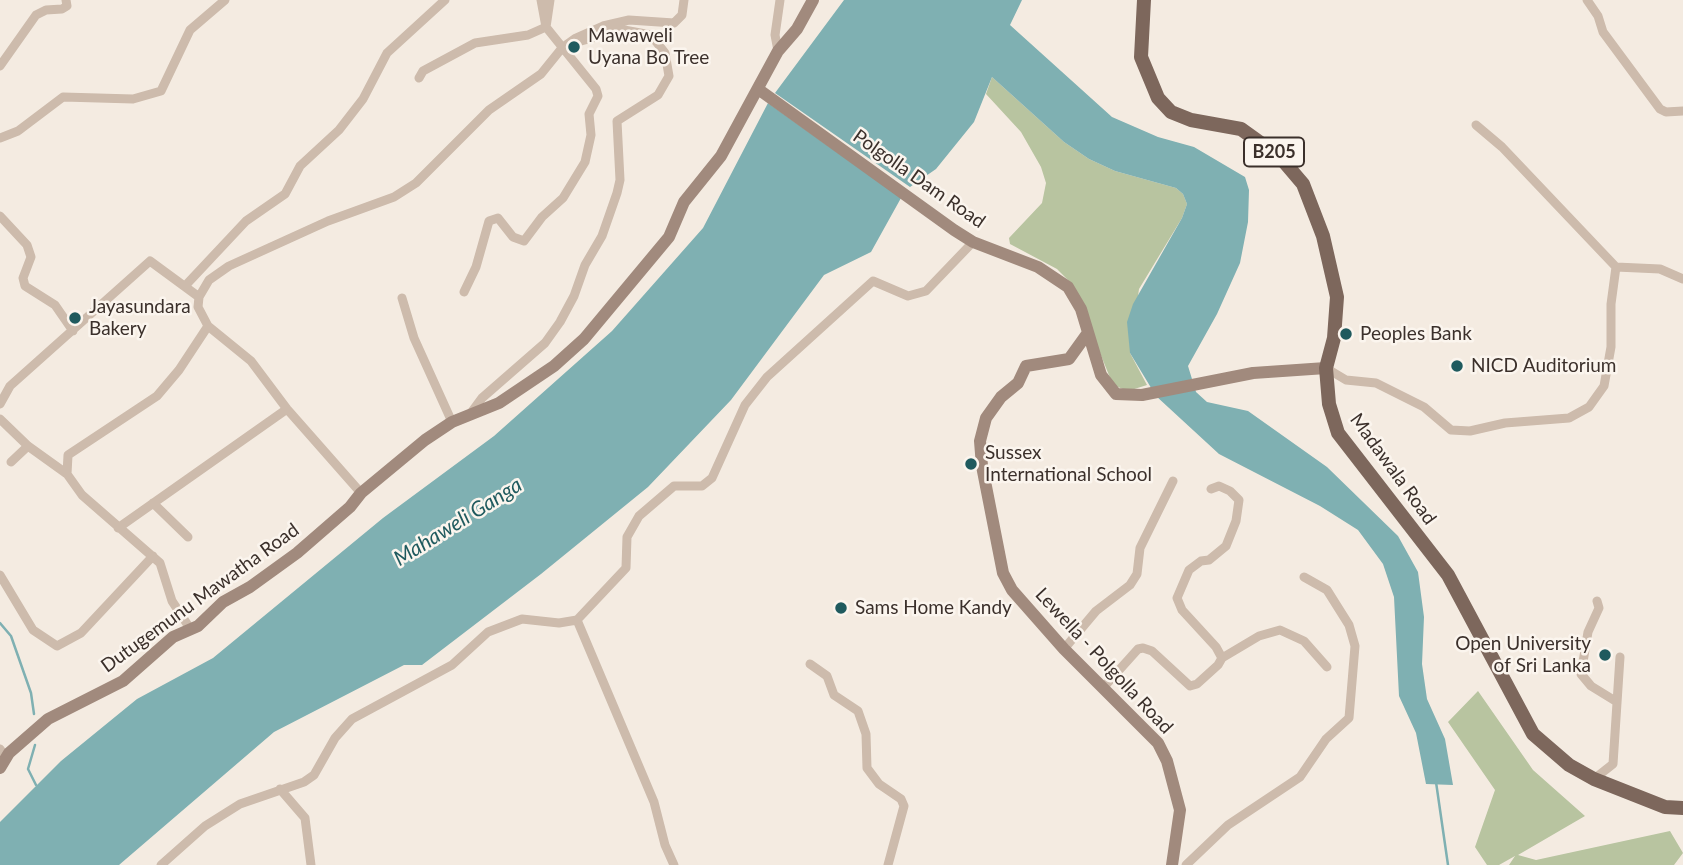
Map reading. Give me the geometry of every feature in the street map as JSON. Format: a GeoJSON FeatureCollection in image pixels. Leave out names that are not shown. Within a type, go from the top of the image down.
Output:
{"type":"FeatureCollection","features":[{"type":"Feature","properties":{"kind":"main road","name":"Madawala Road"},"geometry":{"type":"LineString","coordinates":[[1144,0],[1141,57],[1158,99],[1171,112],[1191,120],[1241,129],[1280,157],[1303,184],[1323,236],[1337,297],[1334,338],[1326,368],[1329,404],[1338,433],[1448,575],[1533,734],[1569,765],[1594,779],[1665,807],[1683,808]]}},
{"type":"Feature","properties":{"kind":"street"},"geometry":{"type":"LineString","coordinates":[[0,66],[36,15],[46,10],[62,9],[67,6],[66,0]]}},
{"type":"Feature","properties":{"kind":"street"},"geometry":{"type":"LineString","coordinates":[[0,138],[18,131],[63,97],[133,99],[161,91],[190,30],[225,0]]}},
{"type":"Feature","properties":{"kind":"street"},"geometry":{"type":"LineString","coordinates":[[185,286],[246,221],[285,194],[300,166],[339,130],[363,99],[387,53],[445,0]]}},
{"type":"Feature","properties":{"kind":"street"},"geometry":{"type":"LineString","coordinates":[[464,292],[477,267],[489,221],[498,218],[513,237],[524,241],[542,217],[564,198],[585,162],[592,135],[589,114],[598,96],[584,70],[546,27],[541,0]]}},
{"type":"Feature","properties":{"kind":"street"},"geometry":{"type":"LineString","coordinates":[[546,27],[550,0]]}},
{"type":"Feature","properties":{"kind":"street"},"geometry":{"type":"LineString","coordinates":[[360,493],[287,409],[251,362],[208,326],[198,307],[209,280],[229,266],[328,221],[394,197],[416,183],[489,110],[541,74],[562,48],[603,26],[629,19],[674,23],[682,15],[684,0]]}},
{"type":"Feature","properties":{"kind":"street"},"geometry":{"type":"LineString","coordinates":[[778,51],[775,36],[780,0]]}},
{"type":"Feature","properties":{"kind":"street","name":"Dutugemunu Mawatha Road"},"geometry":{"type":"LineString","coordinates":[[2,758],[48,719],[123,681],[173,637],[198,626],[223,602],[250,587],[298,553],[350,508],[360,493],[452,422],[499,403],[561,360],[584,339],[669,237],[684,201],[721,156],[763,93],[778,51],[797,29],[813,0]]}},
{"type":"Feature","properties":{"kind":"street"},"geometry":{"type":"LineString","coordinates":[[1587,0],[1598,16],[1603,32],[1660,109],[1665,112],[1683,111]]}},
{"type":"Feature","properties":{"kind":"street"},"geometry":{"type":"LineString","coordinates":[[419,78],[424,71],[475,43],[528,35],[546,27]]}},
{"type":"Feature","properties":{"kind":"street"},"geometry":{"type":"LineString","coordinates":[[468,416],[482,398],[545,343],[560,323],[574,296],[585,265],[602,236],[617,193],[620,180],[617,121],[658,95],[669,76],[666,53],[650,35],[624,30],[562,48]]}},
{"type":"Feature","properties":{"kind":"street","name":"Polgolla Dam Road"},"geometry":{"type":"LineString","coordinates":[[763,93],[973,242],[1026,261],[1059,279],[1078,302],[1107,387],[1116,394],[1135,396],[1253,373],[1326,368]]}},
{"type":"Feature","properties":{"kind":"street"},"geometry":{"type":"LineString","coordinates":[[1476,125],[1502,147],[1616,267],[1660,269],[1683,279]]}},
{"type":"Feature","properties":{"kind":"street"},"geometry":{"type":"LineString","coordinates":[[0,216],[27,245],[31,257],[23,278],[25,286],[55,305],[73,331]]}},
{"type":"Feature","properties":{"kind":"street"},"geometry":{"type":"LineString","coordinates":[[161,865],[205,826],[240,804],[304,782],[314,775],[335,738],[352,719],[452,665],[488,632],[522,619],[559,623],[577,620],[626,568],[627,537],[639,516],[674,486],[702,486],[712,478],[745,405],[767,377],[873,281],[908,296],[926,291],[973,242]]}},
{"type":"Feature","properties":{"kind":"street"},"geometry":{"type":"LineString","coordinates":[[0,404],[10,386],[150,261],[200,297]]}},
{"type":"Feature","properties":{"kind":"street"},"geometry":{"type":"LineString","coordinates":[[1326,368],[1346,380],[1376,383],[1424,407],[1451,430],[1470,431],[1505,423],[1569,418],[1589,407],[1604,386],[1611,347],[1611,304],[1616,267]]}},
{"type":"Feature","properties":{"kind":"street"},"geometry":{"type":"LineString","coordinates":[[402,298],[414,338],[452,422]]}},
{"type":"Feature","properties":{"kind":"street"},"geometry":{"type":"LineString","coordinates":[[50,460],[68,455],[157,396],[179,370],[208,326]]}},
{"type":"Feature","properties":{"kind":"street","name":"Lewella - Polgolla Road"},"geometry":{"type":"LineString","coordinates":[[1087,334],[1069,359],[1026,366],[1018,383],[1001,397],[986,418],[980,441],[1003,573],[1028,610],[1158,743],[1167,761],[1180,810],[1172,865]]}},
{"type":"Feature","properties":{"kind":"street"},"geometry":{"type":"LineString","coordinates":[[118,528],[287,409]]}},
{"type":"Feature","properties":{"kind":"street"},"geometry":{"type":"LineString","coordinates":[[0,419],[29,446],[67,474],[82,495],[153,555],[160,563],[172,601],[191,630]]}},
{"type":"Feature","properties":{"kind":"street"},"geometry":{"type":"LineString","coordinates":[[11,462],[29,446]]}},
{"type":"Feature","properties":{"kind":"street"},"geometry":{"type":"LineString","coordinates":[[67,474],[68,455]]}},
{"type":"Feature","properties":{"kind":"street"},"geometry":{"type":"LineString","coordinates":[[1064,649],[1097,611],[1130,585],[1137,574],[1140,548],[1173,481]]}},
{"type":"Feature","properties":{"kind":"street"},"geometry":{"type":"LineString","coordinates":[[1211,489],[1219,486],[1230,491],[1239,500],[1237,521],[1226,546],[1209,560],[1201,561],[1189,570],[1177,598],[1182,610],[1216,647],[1222,659]]}},
{"type":"Feature","properties":{"kind":"street"},"geometry":{"type":"LineString","coordinates":[[153,503],[188,537]]}},
{"type":"Feature","properties":{"kind":"street"},"geometry":{"type":"LineString","coordinates":[[0,575],[33,630],[45,641],[57,646],[81,634],[153,555]]}},
{"type":"Feature","properties":{"kind":"street"},"geometry":{"type":"LineString","coordinates":[[1186,865],[1228,825],[1300,777],[1326,739],[1349,718],[1354,646],[1349,625],[1327,590],[1304,577]]}},
{"type":"Feature","properties":{"kind":"street"},"geometry":{"type":"LineString","coordinates":[[1597,601],[1599,608],[1588,632],[1581,674],[1591,686],[1617,702]]}},
{"type":"Feature","properties":{"kind":"street"},"geometry":{"type":"LineString","coordinates":[[577,620],[654,802],[665,845],[674,865]]}},
{"type":"Feature","properties":{"kind":"street"},"geometry":{"type":"LineString","coordinates":[[1103,688],[1138,649],[1152,651],[1190,686],[1197,684],[1222,659],[1259,636],[1280,630],[1304,640],[1326,667]]}},
{"type":"Feature","properties":{"kind":"street"},"geometry":{"type":"LineString","coordinates":[[1594,779],[1613,764],[1620,657]]}},
{"type":"Feature","properties":{"kind":"street"},"geometry":{"type":"LineString","coordinates":[[810,664],[827,676],[834,695],[858,711],[866,734],[867,768],[880,784],[901,799],[904,806],[888,865]]}},
{"type":"Feature","properties":{"kind":"street"},"geometry":{"type":"LineString","coordinates":[[280,789],[305,818],[312,865]]}},
{"type":"Feature","properties":{"kind":"green space"},"geometry":{"type":"Polygon","coordinates":[[[992,77],[1064,142],[1089,159],[1115,171],[1176,188],[1183,194],[1187,204],[1182,218],[1139,289],[1130,353],[1147,385],[1128,391],[1113,385],[1072,284],[1057,269],[1010,244],[1009,238],[1042,203],[1046,183],[1041,167],[1021,132],[986,94],[992,77]]]}},
{"type":"Feature","properties":{"kind":"green space"},"geometry":{"type":"Polygon","coordinates":[[[1478,691],[1533,770],[1585,816],[1518,855],[1536,860],[1670,831],[1683,853],[1674,865],[1509,865],[1515,856],[1499,865],[1487,865],[1475,847],[1495,790],[1448,722],[1478,691]]]}},
{"type":"Feature","properties":{"kind":"water"},"geometry":{"type":"Polygon","coordinates":[[[844,0],[1022,0],[1010,25],[1112,117],[1158,137],[1194,147],[1245,177],[1249,190],[1248,222],[1240,263],[1217,314],[1188,366],[1196,392],[1207,402],[1248,411],[1327,467],[1398,536],[1418,572],[1424,617],[1422,664],[1427,699],[1445,739],[1453,785],[1426,784],[1416,733],[1399,696],[1394,597],[1383,564],[1358,530],[1320,506],[1219,454],[1156,396],[1130,353],[1127,322],[1133,304],[1182,218],[1187,204],[1183,194],[1176,188],[1115,171],[1089,159],[1064,142],[992,77],[974,122],[936,169],[910,187],[775,93],[844,0]]]}},
{"type":"Feature","properties":{"kind":"water","name":"Mahaweli Ganga"},"geometry":{"type":"Polygon","coordinates":[[[768,103],[901,198],[871,252],[824,275],[731,400],[648,487],[541,574],[422,665],[404,665],[274,732],[119,865],[0,865],[0,822],[61,761],[137,699],[213,658],[383,518],[494,436],[612,331],[703,228],[768,103]]]}},
{"type":"Feature","properties":{"kind":"waterway"},"geometry":{"type":"LineString","coordinates":[[0,623],[11,636],[31,693],[34,714]]}},
{"type":"Feature","properties":{"kind":"waterway"},"geometry":{"type":"LineString","coordinates":[[35,745],[28,769],[36,785]]}},
{"type":"Feature","properties":{"kind":"waterway"},"geometry":{"type":"LineString","coordinates":[[1436,782],[1448,865]]}},
{"type":"Feature","properties":{"kind":"place","name":"Mawaweli Uyana Bo Tree"},"geometry":{"type":"Point","coordinates":[574,47]}},
{"type":"Feature","properties":{"kind":"place","name":"Jayasundara Bakery"},"geometry":{"type":"Point","coordinates":[75,318]}},
{"type":"Feature","properties":{"kind":"place","name":"Peoples Bank"},"geometry":{"type":"Point","coordinates":[1346,334]}},
{"type":"Feature","properties":{"kind":"place","name":"NICD Auditorium"},"geometry":{"type":"Point","coordinates":[1457,366]}},
{"type":"Feature","properties":{"kind":"place","name":"Sussex International School"},"geometry":{"type":"Point","coordinates":[971,464]}},
{"type":"Feature","properties":{"kind":"place","name":"Sams Home Kandy"},"geometry":{"type":"Point","coordinates":[841,608]}},
{"type":"Feature","properties":{"kind":"place","name":"Open University of Sri Lanka"},"geometry":{"type":"Point","coordinates":[1605,655]}}]}
